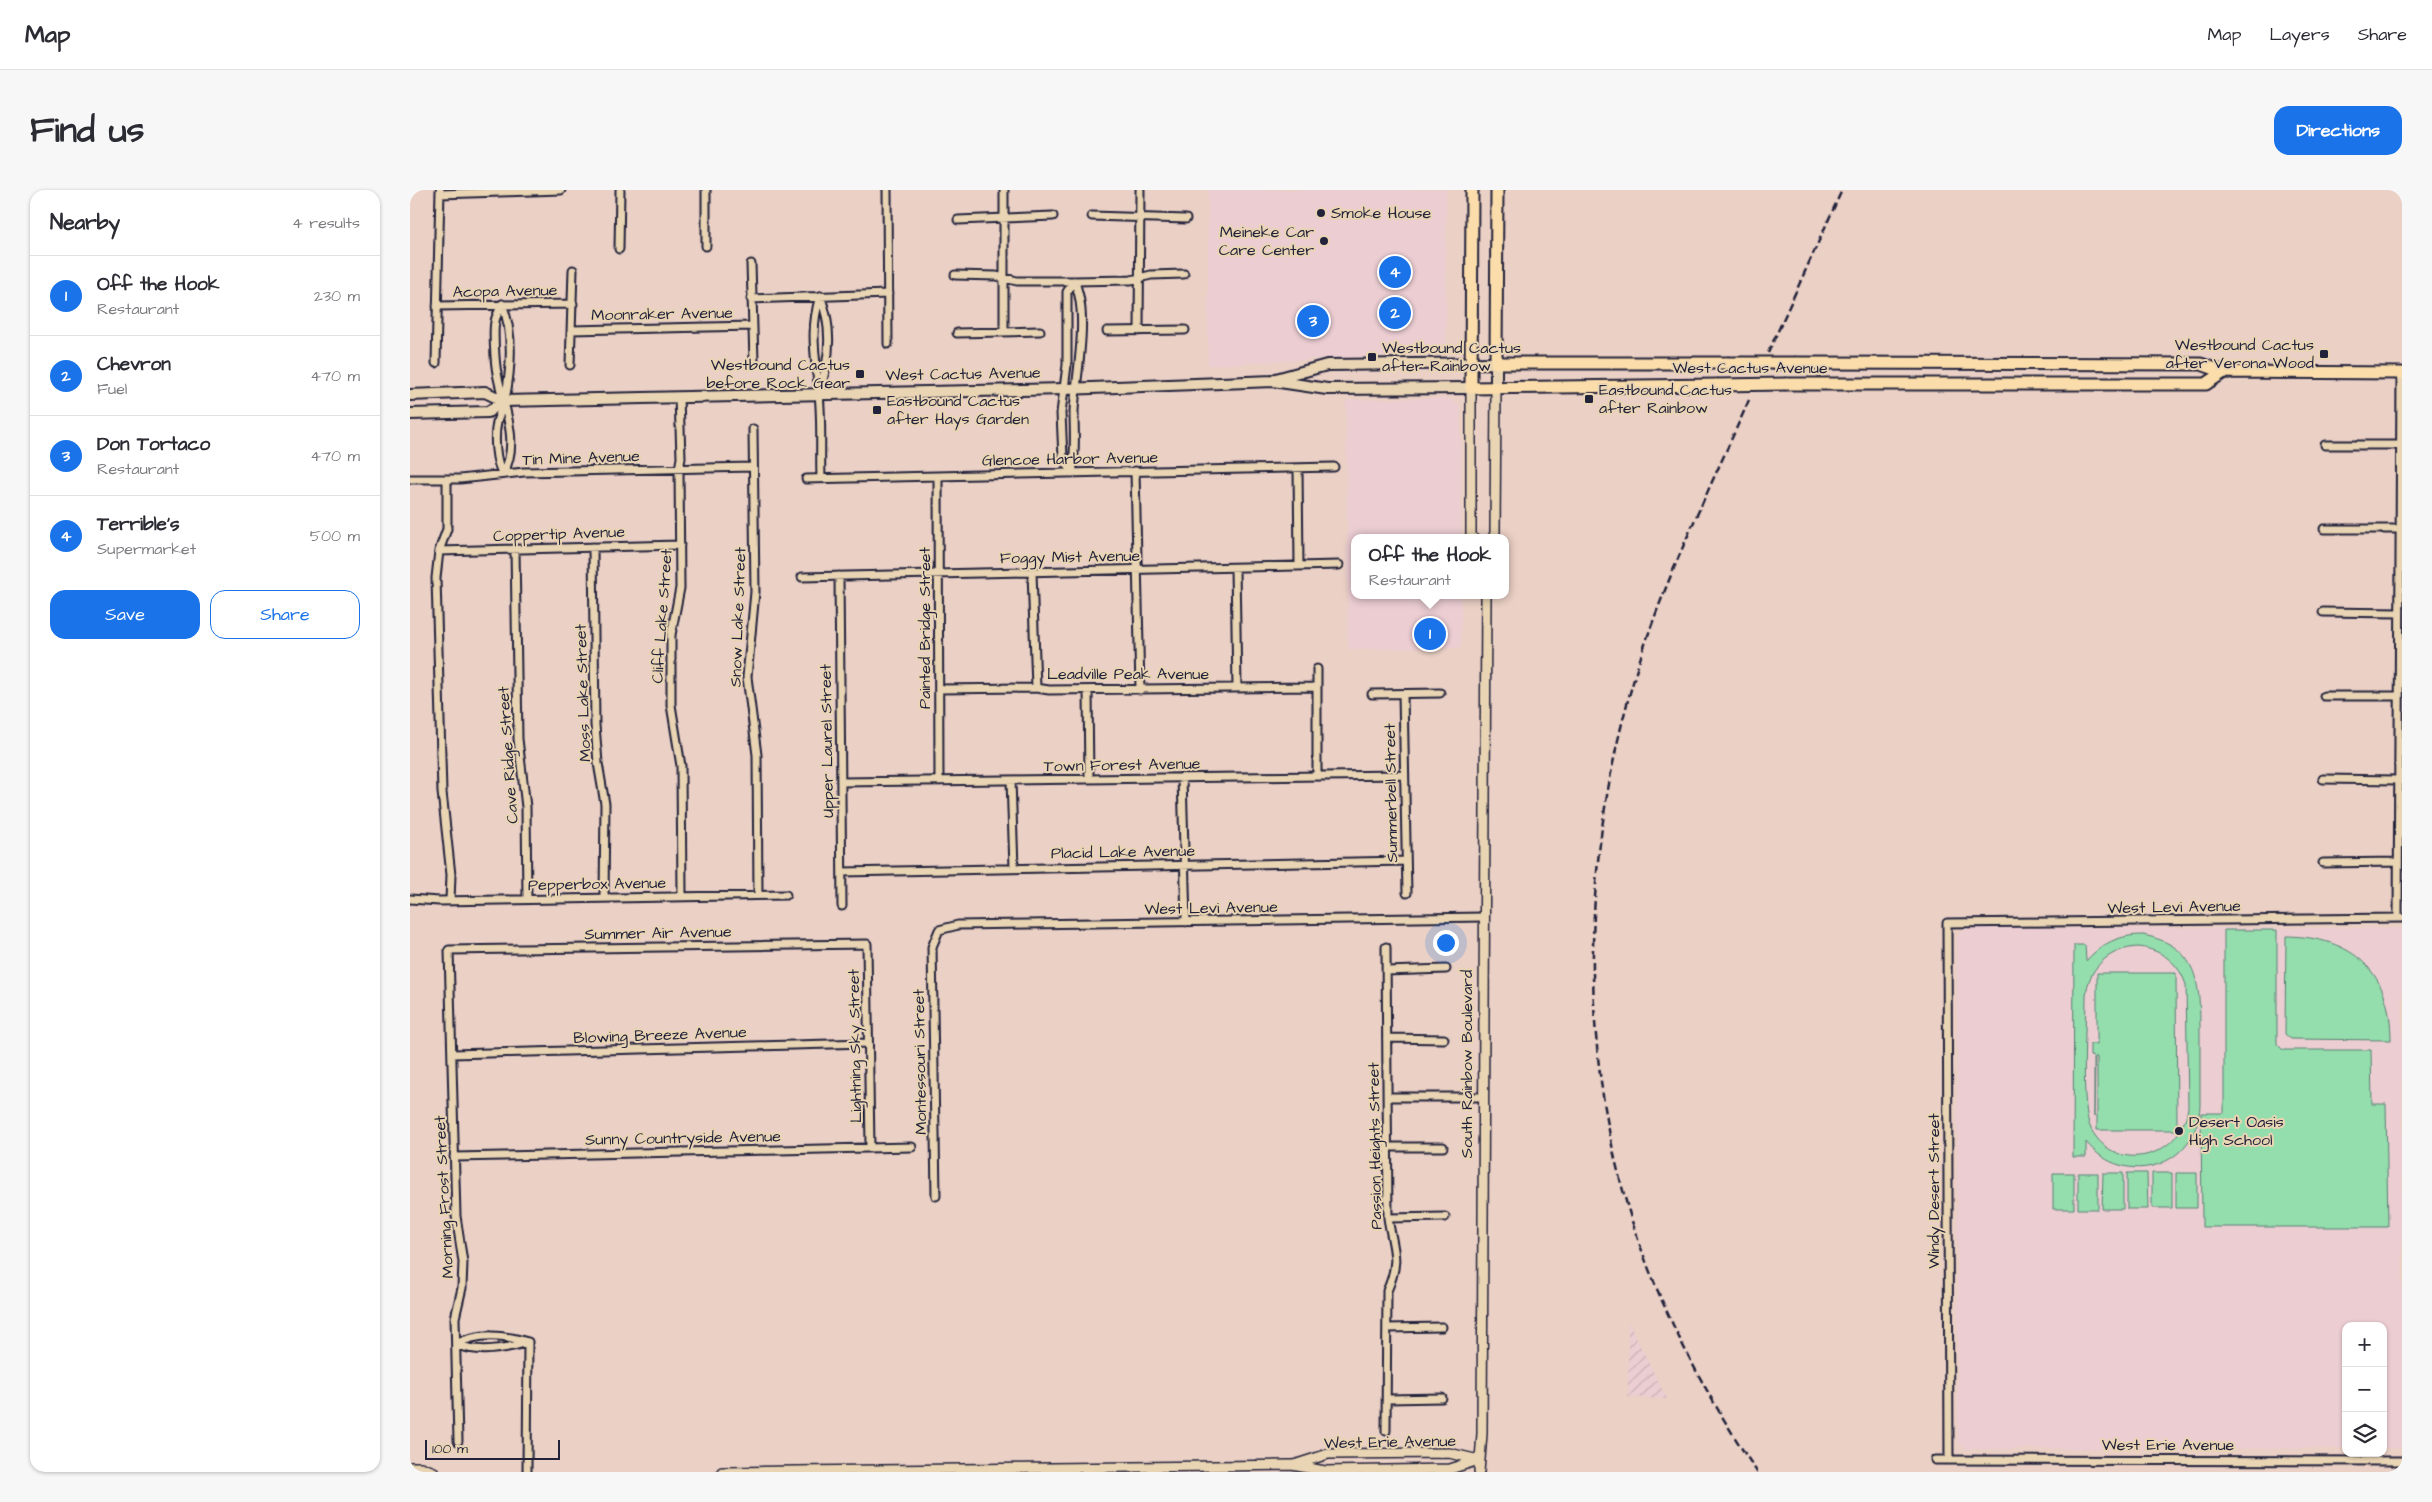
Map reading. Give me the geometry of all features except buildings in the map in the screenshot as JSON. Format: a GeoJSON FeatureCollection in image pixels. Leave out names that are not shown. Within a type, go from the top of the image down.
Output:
{"type":"FeatureCollection","features":[{"type":"Feature","properties":{"kind":"main road"},"geometry":{"type":"LineString","coordinates":[[1471,388],[1472,190]]}},
{"type":"Feature","properties":{"kind":"main road"},"geometry":{"type":"LineString","coordinates":[[1496,388],[1497,190]]}},
{"type":"Feature","properties":{"kind":"main road","name":"West Cactus Avenue"},"geometry":{"type":"LineString","coordinates":[[1273,380],[1328,365],[1471,363],[2201,364],[2224,372],[2402,373]]}},
{"type":"Feature","properties":{"kind":"main road","name":"West Cactus Avenue"},"geometry":{"type":"LineString","coordinates":[[410,395],[485,392],[504,401],[1065,389],[1273,380],[1327,389],[1786,384],[2206,384],[2224,372]]}},
{"type":"Feature","properties":{"kind":"main road","name":"West Cactus Avenue"},"geometry":{"type":"LineString","coordinates":[[410,414],[488,412],[504,401]]}},
{"type":"Feature","properties":{"kind":"street"},"geometry":{"type":"LineString","coordinates":[[436,363],[440,192],[561,190]]}},
{"type":"Feature","properties":{"kind":"street"},"geometry":{"type":"LineString","coordinates":[[620,190],[620,249]]}},
{"type":"Feature","properties":{"kind":"street"},"geometry":{"type":"LineString","coordinates":[[706,190],[706,246]]}},
{"type":"Feature","properties":{"kind":"street"},"geometry":{"type":"LineString","coordinates":[[887,190],[888,344]]}},
{"type":"Feature","properties":{"kind":"street"},"geometry":{"type":"LineString","coordinates":[[1004,190],[1004,332]]}},
{"type":"Feature","properties":{"kind":"street"},"geometry":{"type":"LineString","coordinates":[[1139,330],[1140,190]]}},
{"type":"Feature","properties":{"kind":"street"},"geometry":{"type":"LineString","coordinates":[[958,220],[1052,216]]}},
{"type":"Feature","properties":{"kind":"street"},"geometry":{"type":"LineString","coordinates":[[1092,216],[1186,219]]}},
{"type":"Feature","properties":{"kind":"street"},"geometry":{"type":"LineString","coordinates":[[751,264],[754,361]]}},
{"type":"Feature","properties":{"kind":"street"},"geometry":{"type":"LineString","coordinates":[[570,365],[573,270]]}},
{"type":"Feature","properties":{"kind":"street"},"geometry":{"type":"LineString","coordinates":[[955,275],[1004,278],[1017,281],[1074,281],[1131,280],[1151,275],[1184,274]]}},
{"type":"Feature","properties":{"kind":"street"},"geometry":{"type":"LineString","coordinates":[[1072,473],[1075,458],[1076,388],[1081,316],[1080,292],[1074,281]]}},
{"type":"Feature","properties":{"kind":"street"},"geometry":{"type":"LineString","coordinates":[[1072,473],[1063,458],[1061,413],[1065,389],[1067,292],[1074,281]]}},
{"type":"Feature","properties":{"kind":"street"},"geometry":{"type":"LineString","coordinates":[[751,299],[888,294]]}},
{"type":"Feature","properties":{"kind":"street"},"geometry":{"type":"LineString","coordinates":[[819,394],[828,368],[828,315],[820,296]]}},
{"type":"Feature","properties":{"kind":"street"},"geometry":{"type":"LineString","coordinates":[[820,296],[814,314],[814,369],[819,394],[821,478]]}},
{"type":"Feature","properties":{"kind":"street"},"geometry":{"type":"LineString","coordinates":[[502,304],[495,322],[496,371],[504,401],[510,421],[509,463],[504,474],[497,465],[497,423],[504,401],[509,368],[509,321],[502,304]]}},
{"type":"Feature","properties":{"kind":"street","name":"Acopa Avenue"},"geometry":{"type":"LineString","coordinates":[[437,306],[573,304]]}},
{"type":"Feature","properties":{"kind":"street","name":"Moonraker Avenue"},"geometry":{"type":"LineString","coordinates":[[571,330],[753,326]]}},
{"type":"Feature","properties":{"kind":"street"},"geometry":{"type":"LineString","coordinates":[[1107,331],[1185,330]]}},
{"type":"Feature","properties":{"kind":"street"},"geometry":{"type":"LineString","coordinates":[[957,333],[1040,332]]}},
{"type":"Feature","properties":{"kind":"street"},"geometry":{"type":"LineString","coordinates":[[2400,918],[2398,780],[2402,373]]}},
{"type":"Feature","properties":{"kind":"street"},"geometry":{"type":"LineString","coordinates":[[1471,388],[1471,534]]}},
{"type":"Feature","properties":{"kind":"street"},"geometry":{"type":"LineString","coordinates":[[1495,534],[1496,388]]}},
{"type":"Feature","properties":{"kind":"street","name":"Cliff Lake Street"},"geometry":{"type":"LineString","coordinates":[[679,397],[682,458],[679,469],[680,588],[671,635],[671,705],[681,766],[682,896]]}},
{"type":"Feature","properties":{"kind":"street","name":"Snow Lake Street"},"geometry":{"type":"LineString","coordinates":[[753,429],[755,609],[747,677],[757,755],[758,895]]}},
{"type":"Feature","properties":{"kind":"street"},"geometry":{"type":"LineString","coordinates":[[2325,445],[2400,445]]}},
{"type":"Feature","properties":{"kind":"street","name":"Tin Mine Avenue"},"geometry":{"type":"LineString","coordinates":[[410,479],[447,479],[504,474],[754,467]]}},
{"type":"Feature","properties":{"kind":"street","name":"Glencoe Harbor Avenue"},"geometry":{"type":"LineString","coordinates":[[806,479],[1334,467]]}},
{"type":"Feature","properties":{"kind":"street"},"geometry":{"type":"LineString","coordinates":[[1298,468],[1299,566]]}},
{"type":"Feature","properties":{"kind":"street"},"geometry":{"type":"LineString","coordinates":[[1135,471],[1140,690]]}},
{"type":"Feature","properties":{"kind":"street","name":"Painted Bridge Street"},"geometry":{"type":"LineString","coordinates":[[938,476],[939,781]]}},
{"type":"Feature","properties":{"kind":"street"},"geometry":{"type":"LineString","coordinates":[[447,479],[447,529],[439,551],[436,578],[440,753],[443,808],[451,874],[450,901]]}},
{"type":"Feature","properties":{"kind":"street"},"geometry":{"type":"LineString","coordinates":[[2324,529],[2400,529]]}},
{"type":"Feature","properties":{"kind":"street","name":"Coppertip Avenue"},"geometry":{"type":"LineString","coordinates":[[439,551],[680,545]]}},
{"type":"Feature","properties":{"kind":"street","name":"Moss Lake Street"},"geometry":{"type":"LineString","coordinates":[[593,547],[595,725],[605,811],[604,898]]}},
{"type":"Feature","properties":{"kind":"street","name":"Cave Ridge Street"},"geometry":{"type":"LineString","coordinates":[[515,549],[518,739],[526,807],[527,899]]}},
{"type":"Feature","properties":{"kind":"street","name":"Foggy Mist Avenue"},"geometry":{"type":"LineString","coordinates":[[802,577],[1339,565]]}},
{"type":"Feature","properties":{"kind":"street"},"geometry":{"type":"LineString","coordinates":[[1235,568],[1237,688]]}},
{"type":"Feature","properties":{"kind":"street"},"geometry":{"type":"LineString","coordinates":[[1032,572],[1036,688]]}},
{"type":"Feature","properties":{"kind":"street","name":"Upper Laurel Street"},"geometry":{"type":"LineString","coordinates":[[839,576],[842,906]]}},
{"type":"Feature","properties":{"kind":"street","name":"South Rainbow Boulevard"},"geometry":{"type":"LineString","coordinates":[[1479,1472],[1482,1424],[1486,599]]}},
{"type":"Feature","properties":{"kind":"street"},"geometry":{"type":"LineString","coordinates":[[2323,612],[2399,613]]}},
{"type":"Feature","properties":{"kind":"street"},"geometry":{"type":"LineString","coordinates":[[1317,669],[1317,776]]}},
{"type":"Feature","properties":{"kind":"street","name":"Leadville Peak Avenue"},"geometry":{"type":"LineString","coordinates":[[939,688],[1140,690],[1317,687]]}},
{"type":"Feature","properties":{"kind":"street"},"geometry":{"type":"LineString","coordinates":[[1088,690],[1089,779]]}},
{"type":"Feature","properties":{"kind":"street"},"geometry":{"type":"LineString","coordinates":[[1372,694],[1440,694]]}},
{"type":"Feature","properties":{"kind":"street","name":"Summerbell Street"},"geometry":{"type":"LineString","coordinates":[[1403,694],[1403,775],[1407,893]]}},
{"type":"Feature","properties":{"kind":"street"},"geometry":{"type":"LineString","coordinates":[[2324,696],[2399,696]]}},
{"type":"Feature","properties":{"kind":"street","name":"Town Forest Avenue"},"geometry":{"type":"LineString","coordinates":[[841,782],[1403,775]]}},
{"type":"Feature","properties":{"kind":"street"},"geometry":{"type":"LineString","coordinates":[[1182,778],[1186,922]]}},
{"type":"Feature","properties":{"kind":"street"},"geometry":{"type":"LineString","coordinates":[[2323,779],[2398,780]]}},
{"type":"Feature","properties":{"kind":"street"},"geometry":{"type":"LineString","coordinates":[[1011,780],[1014,868]]}},
{"type":"Feature","properties":{"kind":"street","name":"Placid Lake Avenue"},"geometry":{"type":"LineString","coordinates":[[842,872],[1406,861]]}},
{"type":"Feature","properties":{"kind":"street"},"geometry":{"type":"LineString","coordinates":[[2323,863],[2398,862]]}},
{"type":"Feature","properties":{"kind":"street","name":"Pepperbox Avenue"},"geometry":{"type":"LineString","coordinates":[[410,899],[450,901],[786,895]]}},
{"type":"Feature","properties":{"kind":"street","name":"West Levi Avenue"},"geometry":{"type":"LineString","coordinates":[[939,930],[958,925],[1484,917]]}},
{"type":"Feature","properties":{"kind":"street","name":"West Levi Avenue"},"geometry":{"type":"LineString","coordinates":[[1947,923],[2400,918]]}},
{"type":"Feature","properties":{"kind":"street","name":"Windy Desert Street"},"geometry":{"type":"LineString","coordinates":[[1947,923],[1949,1460]]}},
{"type":"Feature","properties":{"kind":"street","name":"Montessouri Street"},"geometry":{"type":"LineString","coordinates":[[936,1196],[932,947],[939,930]]}},
{"type":"Feature","properties":{"kind":"street","name":"Summer Air Avenue"},"geometry":{"type":"LineString","coordinates":[[449,950],[867,944]]}},
{"type":"Feature","properties":{"kind":"street","name":"Lightning Sky Street"},"geometry":{"type":"LineString","coordinates":[[867,944],[870,1148]]}},
{"type":"Feature","properties":{"kind":"street","name":"Passion Heights Street"},"geometry":{"type":"LineString","coordinates":[[1386,947],[1388,1218],[1397,1259],[1394,1274],[1386,1291],[1388,1399],[1386,1431]]}},
{"type":"Feature","properties":{"kind":"street","name":"Morning Frost Street"},"geometry":{"type":"LineString","coordinates":[[449,950],[456,1216],[463,1262],[462,1288],[455,1318],[458,1441]]}},
{"type":"Feature","properties":{"kind":"street"},"geometry":{"type":"LineString","coordinates":[[1386,971],[1446,969]]}},
{"type":"Feature","properties":{"kind":"street"},"geometry":{"type":"LineString","coordinates":[[1386,1038],[1444,1039]]}},
{"type":"Feature","properties":{"kind":"street","name":"Blowing Breeze Avenue"},"geometry":{"type":"LineString","coordinates":[[452,1054],[868,1043]]}},
{"type":"Feature","properties":{"kind":"street"},"geometry":{"type":"LineString","coordinates":[[1387,1097],[1483,1097]]}},
{"type":"Feature","properties":{"kind":"street","name":"Sunny Countryside Avenue"},"geometry":{"type":"LineString","coordinates":[[454,1157],[912,1147]]}},
{"type":"Feature","properties":{"kind":"street"},"geometry":{"type":"LineString","coordinates":[[1388,1147],[1443,1147]]}},
{"type":"Feature","properties":{"kind":"street"},"geometry":{"type":"LineString","coordinates":[[1388,1218],[1445,1217]]}},
{"type":"Feature","properties":{"kind":"street"},"geometry":{"type":"LineString","coordinates":[[1387,1328],[1442,1326]]}},
{"type":"Feature","properties":{"kind":"street"},"geometry":{"type":"LineString","coordinates":[[456,1344],[471,1336],[509,1336],[528,1342]]}},
{"type":"Feature","properties":{"kind":"street"},"geometry":{"type":"LineString","coordinates":[[456,1344],[467,1349],[507,1348],[528,1342]]}},
{"type":"Feature","properties":{"kind":"street"},"geometry":{"type":"LineString","coordinates":[[527,1472],[528,1342]]}},
{"type":"Feature","properties":{"kind":"street"},"geometry":{"type":"LineString","coordinates":[[1388,1399],[1442,1398]]}},
{"type":"Feature","properties":{"kind":"street","name":"West Erie Avenue"},"geometry":{"type":"LineString","coordinates":[[1292,1466],[1328,1454],[1449,1453],[1479,1460]]}},
{"type":"Feature","properties":{"kind":"street","name":"West Erie Avenue"},"geometry":{"type":"LineString","coordinates":[[722,1472],[1198,1470],[1292,1466],[1325,1470],[1450,1469],[1479,1460]]}},
{"type":"Feature","properties":{"kind":"street","name":"West Erie Avenue"},"geometry":{"type":"LineString","coordinates":[[1935,1460],[2402,1461]]}},
{"type":"Feature","properties":{"kind":"street"},"geometry":{"type":"LineString","coordinates":[[410,1467],[421,1467],[434,1472]]}},
{"type":"Feature","properties":{"kind":"shaded area"},"geometry":{"type":"Polygon","coordinates":[[[1208,190],[1446,190],[1446,352],[1208,365],[1208,190]]]}},
{"type":"Feature","properties":{"kind":"shaded area"},"geometry":{"type":"Polygon","coordinates":[[[1447,398],[1460,405],[1461,534],[1351,534],[1351,599],[1461,599],[1461,648],[1348,649],[1346,400],[1447,398]]]}},
{"type":"Feature","properties":{"kind":"shaded area","name":"Desert Oasis High School"},"geometry":{"type":"Polygon","coordinates":[[[1967,928],[2402,928],[2402,1448],[2387,1448],[2387,1322],[2342,1322],[2342,1448],[1967,1449],[1958,1443],[1957,937],[1960,931],[1967,928]]]}},
{"type":"Feature","properties":{"kind":"shaded area"},"geometry":{"type":"Polygon","coordinates":[[[1628,1322],[1667,1399],[1628,1397],[1628,1322]]]}},
{"type":"Feature","properties":{"kind":"green space"},"geometry":{"type":"Polygon","coordinates":[[[2224,930],[2277,930],[2277,1044],[2283,1050],[2371,1050],[2372,1104],[2386,1104],[2388,1227],[2202,1227],[2201,1113],[2224,1113],[2224,930]]]}},
{"type":"Feature","properties":{"kind":"green space"},"geometry":{"type":"Polygon","coordinates":[[[2134,935],[2143,935],[2162,940],[2176,948],[2186,958],[2197,983],[2200,1015],[2200,1105],[2196,1126],[2187,1144],[2173,1157],[2157,1165],[2139,1168],[2120,1165],[2102,1157],[2086,1142],[2086,1157],[2073,1157],[2074,945],[2085,945],[2086,961],[2098,949],[2112,941],[2134,935]],[[2139,947],[2128,948],[2110,955],[2102,961],[2091,976],[2086,996],[2085,1085],[2091,1129],[2102,1144],[2116,1153],[2131,1156],[2147,1155],[2161,1149],[2174,1139],[2183,1125],[2188,1107],[2186,985],[2174,964],[2155,951],[2139,947]]]}},
{"type":"Feature","properties":{"kind":"green space"},"geometry":{"type":"Polygon","coordinates":[[[2286,936],[2310,938],[2331,943],[2349,951],[2364,962],[2375,977],[2384,995],[2389,1016],[2391,1040],[2291,1039],[2285,1034],[2286,936]]]}},
{"type":"Feature","properties":{"kind":"green space"},"geometry":{"type":"Polygon","coordinates":[[[2097,973],[2176,973],[2177,1130],[2097,1130],[2097,1057],[2095,1057],[2094,1117],[2094,1057],[2090,1056],[2090,1044],[2097,1044],[2097,973]]]}},
{"type":"Feature","properties":{"kind":"green space"},"geometry":{"type":"Polygon","coordinates":[[[2053,1173],[2074,1173],[2074,1209],[2053,1209],[2053,1173]]]}},
{"type":"Feature","properties":{"kind":"green space"},"geometry":{"type":"Polygon","coordinates":[[[2078,1173],[2098,1173],[2098,1209],[2078,1209],[2078,1173]]]}},
{"type":"Feature","properties":{"kind":"green space"},"geometry":{"type":"Polygon","coordinates":[[[2103,1173],[2123,1173],[2123,1209],[2102,1209],[2103,1173]]]}},
{"type":"Feature","properties":{"kind":"green space"},"geometry":{"type":"Polygon","coordinates":[[[2127,1173],[2147,1173],[2148,1209],[2127,1209],[2127,1173]]]}},
{"type":"Feature","properties":{"kind":"green space"},"geometry":{"type":"Polygon","coordinates":[[[2152,1173],[2172,1173],[2172,1208],[2152,1208],[2152,1173]]]}},
{"type":"Feature","properties":{"kind":"green space"},"geometry":{"type":"Polygon","coordinates":[[[2176,1173],[2197,1173],[2197,1208],[2176,1208],[2176,1173]]]}},
{"type":"Feature","properties":{"kind":"railway"},"geometry":{"type":"LineString","coordinates":[[1768,353],[1842,190]]}},
{"type":"Feature","properties":{"kind":"railway"},"geometry":{"type":"LineString","coordinates":[[1749,400],[1672,573],[1645,643],[1634,679],[1615,752],[1602,827],[1595,903],[1593,980],[1598,1056],[1609,1131],[1627,1205],[1652,1277],[1674,1328],[1713,1401],[1757,1472]]}},
{"type":"Feature","properties":{"kind":"place","name":"Smoke House"},"geometry":{"type":"Point","coordinates":[1321,213]}},
{"type":"Feature","properties":{"kind":"place","name":"Meineke Car Care Center"},"geometry":{"type":"Point","coordinates":[1324,241]}},
{"type":"Feature","properties":{"kind":"place","name":"Terrible's"},"geometry":{"type":"Point","coordinates":[1395,272]}},
{"type":"Feature","properties":{"kind":"place","name":"Chevron"},"geometry":{"type":"Point","coordinates":[1395,313]}},
{"type":"Feature","properties":{"kind":"place","name":"Don Tortaco"},"geometry":{"type":"Point","coordinates":[1313,321]}},
{"type":"Feature","properties":{"kind":"place","name":"Westbound Cactus after Verona Wood"},"geometry":{"type":"Point","coordinates":[2324,354]}},
{"type":"Feature","properties":{"kind":"place","name":"Westbound Cactus after Rainbow"},"geometry":{"type":"Point","coordinates":[1372,357]}},
{"type":"Feature","properties":{"kind":"place","name":"Westbound Cactus before Rock Gear"},"geometry":{"type":"Point","coordinates":[860,374]}},
{"type":"Feature","properties":{"kind":"place","name":"Eastbound Cactus after Rainbow"},"geometry":{"type":"Point","coordinates":[1589,399]}},
{"type":"Feature","properties":{"kind":"place","name":"Eastbound Cactus after Hays Garden"},"geometry":{"type":"Point","coordinates":[877,410]}},
{"type":"Feature","properties":{"kind":"place","name":"Off the Hook"},"geometry":{"type":"Point","coordinates":[1430,634]}},
{"type":"Feature","properties":{"kind":"place","name":"Desert Oasis High School"},"geometry":{"type":"Point","coordinates":[2179,1131]}}]}
